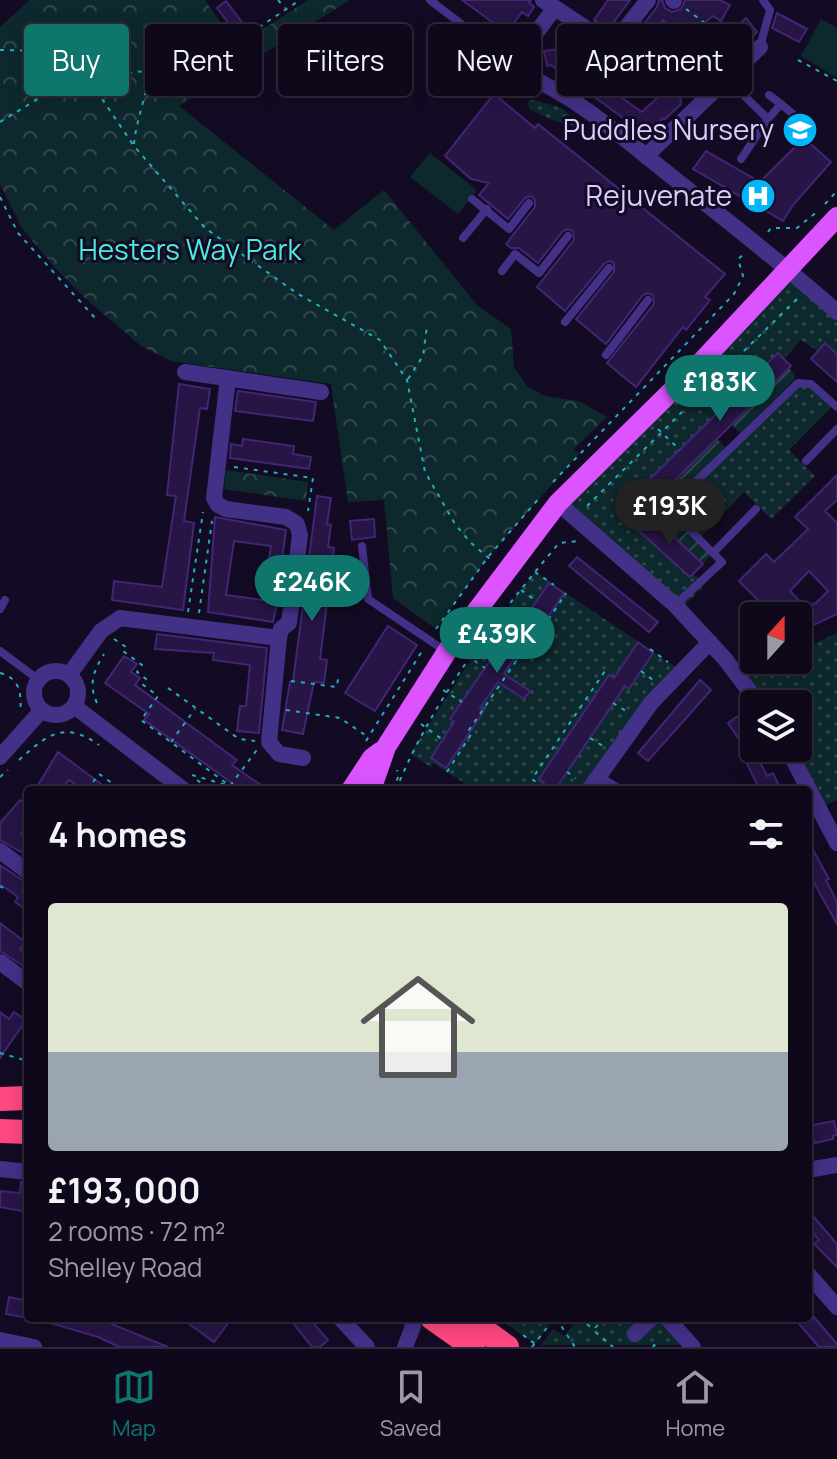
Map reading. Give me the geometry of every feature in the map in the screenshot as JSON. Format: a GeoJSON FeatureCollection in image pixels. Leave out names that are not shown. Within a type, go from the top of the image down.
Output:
{"type":"FeatureCollection","features":[{"type":"Feature","properties":{"kind":"highway"},"geometry":{"type":"LineString","coordinates":[[0,1099],[24,1098]]}},
{"type":"Feature","properties":{"kind":"highway"},"geometry":{"type":"LineString","coordinates":[[0,1131],[24,1132]]}},
{"type":"Feature","properties":{"kind":"highway"},"geometry":{"type":"LineString","coordinates":[[438,1322],[472,1347]]}},
{"type":"Feature","properties":{"kind":"highway"},"geometry":{"type":"LineString","coordinates":[[473,1322],[507,1347]]}},
{"type":"Feature","properties":{"kind":"main road"},"geometry":{"type":"LineString","coordinates":[[354,786],[372,758],[377,742],[406,715],[475,611],[558,503],[678,384],[837,217]]}},
{"type":"Feature","properties":{"kind":"main road"},"geometry":{"type":"LineString","coordinates":[[372,786],[377,742]]}},
{"type":"Feature","properties":{"kind":"street"},"geometry":{"type":"LineString","coordinates":[[537,24],[548,4],[603,41],[612,42],[648,0]]}},
{"type":"Feature","properties":{"kind":"street"},"geometry":{"type":"LineString","coordinates":[[752,55],[760,47]]}},
{"type":"Feature","properties":{"kind":"street"},"geometry":{"type":"LineString","coordinates":[[541,82],[553,87],[646,156],[789,269],[837,312]]}},
{"type":"Feature","properties":{"kind":"street"},"geometry":{"type":"LineString","coordinates":[[646,156],[708,96]]}},
{"type":"Feature","properties":{"kind":"street"},"geometry":{"type":"LineString","coordinates":[[185,372],[321,392]]}},
{"type":"Feature","properties":{"kind":"street"},"geometry":{"type":"LineString","coordinates":[[228,378],[213,494],[218,505],[226,509],[286,517],[299,527],[289,623],[281,629],[279,638],[269,737],[271,748],[279,754],[303,758]]}},
{"type":"Feature","properties":{"kind":"street"},"geometry":{"type":"LineString","coordinates":[[558,503],[675,605],[710,642],[748,690]]}},
{"type":"Feature","properties":{"kind":"street"},"geometry":{"type":"LineString","coordinates":[[69,675],[101,631],[112,621],[128,617],[279,638]]}},
{"type":"Feature","properties":{"kind":"street"},"geometry":{"type":"LineString","coordinates":[[593,784],[651,703],[710,642]]}},
{"type":"Feature","properties":{"kind":"street"},"geometry":{"type":"LineString","coordinates":[[50,672],[69,675],[78,693],[74,706],[55,715],[42,710],[35,698],[39,680],[50,672]]}},
{"type":"Feature","properties":{"kind":"street"},"geometry":{"type":"LineString","coordinates":[[74,706],[179,786]]}},
{"type":"Feature","properties":{"kind":"street"},"geometry":{"type":"LineString","coordinates":[[4,763],[42,710]]}},
{"type":"Feature","properties":{"kind":"street"},"geometry":{"type":"LineString","coordinates":[[794,762],[807,786]]}},
{"type":"Feature","properties":{"kind":"street"},"geometry":{"type":"LineString","coordinates":[[812,796],[837,843]]}},
{"type":"Feature","properties":{"kind":"street"},"geometry":{"type":"LineString","coordinates":[[0,851],[24,869]]}},
{"type":"Feature","properties":{"kind":"street"},"geometry":{"type":"LineString","coordinates":[[0,962],[24,980]]}},
{"type":"Feature","properties":{"kind":"street"},"geometry":{"type":"LineString","coordinates":[[812,1169],[837,1165]]}},
{"type":"Feature","properties":{"kind":"street"},"geometry":{"type":"LineString","coordinates":[[0,1169],[24,1172]]}},
{"type":"Feature","properties":{"kind":"street"},"geometry":{"type":"LineString","coordinates":[[812,1279],[837,1307]]}},
{"type":"Feature","properties":{"kind":"street"},"geometry":{"type":"LineString","coordinates":[[344,1322],[367,1347]]}},
{"type":"Feature","properties":{"kind":"street"},"geometry":{"type":"LineString","coordinates":[[405,1347],[412,1322]]}},
{"type":"Feature","properties":{"kind":"street"},"geometry":{"type":"LineString","coordinates":[[635,1334],[647,1322]]}},
{"type":"Feature","properties":{"kind":"street"},"geometry":{"type":"LineString","coordinates":[[677,1322],[693,1347]]}},
{"type":"Feature","properties":{"kind":"street"},"geometry":{"type":"LineString","coordinates":[[0,1340],[34,1347]]}},
{"type":"Feature","properties":{"kind":"street"},"geometry":{"type":"LineString","coordinates":[[446,1347],[456,1343],[472,1347]]}},
{"type":"Feature","properties":{"kind":"lane"},"geometry":{"type":"LineString","coordinates":[[430,0],[461,24]]}},
{"type":"Feature","properties":{"kind":"lane"},"geometry":{"type":"LineString","coordinates":[[760,47],[770,10],[763,0]]}},
{"type":"Feature","properties":{"kind":"lane"},"geometry":{"type":"LineString","coordinates":[[769,95],[794,115]]}},
{"type":"Feature","properties":{"kind":"lane"},"geometry":{"type":"LineString","coordinates":[[744,96],[768,119]]}},
{"type":"Feature","properties":{"kind":"lane"},"geometry":{"type":"LineString","coordinates":[[741,159],[781,104]]}},
{"type":"Feature","properties":{"kind":"lane"},"geometry":{"type":"LineString","coordinates":[[472,199],[509,229],[529,203]]}},
{"type":"Feature","properties":{"kind":"lane"},"geometry":{"type":"LineString","coordinates":[[463,238],[486,209]]}},
{"type":"Feature","properties":{"kind":"lane"},"geometry":{"type":"LineString","coordinates":[[502,271],[515,254],[539,273],[568,236]]}},
{"type":"Feature","properties":{"kind":"lane"},"geometry":{"type":"LineString","coordinates":[[565,322],[609,268]]}},
{"type":"Feature","properties":{"kind":"lane"},"geometry":{"type":"LineString","coordinates":[[606,355],[648,300]]}},
{"type":"Feature","properties":{"kind":"lane"},"geometry":{"type":"LineString","coordinates":[[675,605],[722,562],[678,518],[676,507],[681,496],[798,383],[811,384],[837,407]]}},
{"type":"Feature","properties":{"kind":"lane"},"geometry":{"type":"LineString","coordinates":[[678,384],[694,400]]}},
{"type":"Feature","properties":{"kind":"lane"},"geometry":{"type":"LineString","coordinates":[[806,461],[837,429]]}},
{"type":"Feature","properties":{"kind":"lane"},"geometry":{"type":"LineString","coordinates":[[713,553],[756,509]]}},
{"type":"Feature","properties":{"kind":"lane"},"geometry":{"type":"LineString","coordinates":[[362,546],[368,599],[449,648]]}},
{"type":"Feature","properties":{"kind":"lane"},"geometry":{"type":"LineString","coordinates":[[0,609],[5,600]]}},
{"type":"Feature","properties":{"kind":"lane"},"geometry":{"type":"LineString","coordinates":[[0,651],[39,680]]}},
{"type":"Feature","properties":{"kind":"path"},"geometry":{"type":"LineString","coordinates":[[278,0],[286,9]]}},
{"type":"Feature","properties":{"kind":"path"},"geometry":{"type":"LineString","coordinates":[[262,25],[300,0]]}},
{"type":"Feature","properties":{"kind":"path"},"geometry":{"type":"LineString","coordinates":[[674,0],[706,24]]}},
{"type":"Feature","properties":{"kind":"path"},"geometry":{"type":"LineString","coordinates":[[0,50],[24,51]]}},
{"type":"Feature","properties":{"kind":"path"},"geometry":{"type":"LineString","coordinates":[[798,60],[837,81]]}},
{"type":"Feature","properties":{"kind":"path"},"geometry":{"type":"LineString","coordinates":[[134,146],[137,114],[145,89]]}},
{"type":"Feature","properties":{"kind":"path"},"geometry":{"type":"LineString","coordinates":[[0,122],[41,96]]}},
{"type":"Feature","properties":{"kind":"path"},"geometry":{"type":"LineString","coordinates":[[100,96],[134,146],[205,228],[298,294],[380,340],[407,380],[425,472],[442,504],[470,542],[505,571]]}},
{"type":"Feature","properties":{"kind":"path"},"geometry":{"type":"LineString","coordinates":[[0,197],[18,233],[96,319]]}},
{"type":"Feature","properties":{"kind":"path"},"geometry":{"type":"LineString","coordinates":[[407,380],[423,356],[427,326]]}},
{"type":"Feature","properties":{"kind":"path"},"geometry":{"type":"LineString","coordinates":[[711,350],[745,387]]}},
{"type":"Feature","properties":{"kind":"path"},"geometry":{"type":"LineString","coordinates":[[646,416],[680,450]]}},
{"type":"Feature","properties":{"kind":"path"},"geometry":{"type":"LineString","coordinates":[[217,464],[313,478],[307,518],[299,527]]}},
{"type":"Feature","properties":{"kind":"path"},"geometry":{"type":"LineString","coordinates":[[192,626],[204,506]]}},
{"type":"Feature","properties":{"kind":"path"},"geometry":{"type":"LineString","coordinates":[[192,626],[212,522]]}},
{"type":"Feature","properties":{"kind":"path"},"geometry":{"type":"LineString","coordinates":[[398,786],[410,754],[426,728],[520,590],[559,543],[600,540]]}},
{"type":"Feature","properties":{"kind":"path"},"geometry":{"type":"LineString","coordinates":[[535,572],[554,585]]}},
{"type":"Feature","properties":{"kind":"path"},"geometry":{"type":"LineString","coordinates":[[520,590],[536,601]]}},
{"type":"Feature","properties":{"kind":"path"},"geometry":{"type":"LineString","coordinates":[[447,772],[472,733],[469,730],[478,713],[525,645],[536,632],[539,634],[566,593]]}},
{"type":"Feature","properties":{"kind":"path"},"geometry":{"type":"LineString","coordinates":[[475,611],[508,633]]}},
{"type":"Feature","properties":{"kind":"path"},"geometry":{"type":"LineString","coordinates":[[99,707],[92,693],[92,680],[114,639],[126,647],[123,651],[142,665],[137,672],[146,679],[142,684],[158,696],[141,720],[230,786]]}},
{"type":"Feature","properties":{"kind":"path"},"geometry":{"type":"LineString","coordinates":[[449,648],[485,668]]}},
{"type":"Feature","properties":{"kind":"path"},"geometry":{"type":"LineString","coordinates":[[650,649],[680,670]]}},
{"type":"Feature","properties":{"kind":"path"},"geometry":{"type":"LineString","coordinates":[[535,786],[537,783],[532,779],[607,668]]}},
{"type":"Feature","properties":{"kind":"path"},"geometry":{"type":"LineString","coordinates":[[0,673],[16,682],[21,700],[20,712]]}},
{"type":"Feature","properties":{"kind":"path"},"geometry":{"type":"LineString","coordinates":[[274,678],[337,687],[338,679]]}},
{"type":"Feature","properties":{"kind":"path"},"geometry":{"type":"LineString","coordinates":[[429,680],[462,702]]}},
{"type":"Feature","properties":{"kind":"path"},"geometry":{"type":"LineString","coordinates":[[168,688],[239,739],[258,741],[256,751],[230,786]]}},
{"type":"Feature","properties":{"kind":"path"},"geometry":{"type":"LineString","coordinates":[[592,689],[597,693]]}},
{"type":"Feature","properties":{"kind":"path"},"geometry":{"type":"LineString","coordinates":[[171,742],[196,708]]}},
{"type":"Feature","properties":{"kind":"path"},"geometry":{"type":"LineString","coordinates":[[273,708],[340,718],[377,742]]}},
{"type":"Feature","properties":{"kind":"path"},"geometry":{"type":"LineString","coordinates":[[406,715],[443,740]]}},
{"type":"Feature","properties":{"kind":"path"},"geometry":{"type":"LineString","coordinates":[[569,724],[574,727]]}},
{"type":"Feature","properties":{"kind":"path"},"geometry":{"type":"LineString","coordinates":[[19,760],[54,733],[67,731],[90,739],[101,747]]}},
{"type":"Feature","properties":{"kind":"path"},"geometry":{"type":"LineString","coordinates":[[546,758],[551,762]]}},
{"type":"Feature","properties":{"kind":"path"},"geometry":{"type":"LineString","coordinates":[[0,777],[4,763]]}},
{"type":"Feature","properties":{"kind":"path"},"geometry":{"type":"LineString","coordinates":[[90,786],[99,774],[116,786]]}},
{"type":"Feature","properties":{"kind":"path"},"geometry":{"type":"LineString","coordinates":[[205,786],[189,775],[230,786]]}},
{"type":"Feature","properties":{"kind":"path"},"geometry":{"type":"LineString","coordinates":[[0,1053],[24,1060]]}},
{"type":"Feature","properties":{"kind":"path"},"geometry":{"type":"LineString","coordinates":[[533,1345],[549,1322]]}},
{"type":"Feature","properties":{"kind":"path"},"geometry":{"type":"LineString","coordinates":[[559,1322],[575,1347]]}},
{"type":"Feature","properties":{"kind":"path"},"geometry":{"type":"LineString","coordinates":[[584,1322],[613,1347]]}},
{"type":"Feature","properties":{"kind":"path"},"geometry":{"type":"LineString","coordinates":[[593,1330],[601,1322]]}},
{"type":"Feature","properties":{"kind":"green space","name":"Hesters Way Park"},"geometry":{"type":"Polygon","coordinates":[[[30,0],[205,0],[222,24],[145,24],[145,96],[195,96],[179,106],[334,230],[384,190],[477,305],[511,329],[514,367],[527,386],[545,396],[579,401],[607,417],[574,449],[579,454],[488,557],[436,629],[393,598],[384,500],[348,502],[331,384],[171,361],[141,346],[85,298],[22,228],[0,184],[0,27],[30,0]]]}},
{"type":"Feature","properties":{"kind":"green space","name":"Hesters Way Park"},"geometry":{"type":"Polygon","coordinates":[[[308,0],[350,0],[311,24],[278,24],[278,45],[262,55],[262,30],[308,0]]]}},
{"type":"Feature","properties":{"kind":"green space"},"geometry":{"type":"Polygon","coordinates":[[[821,19],[837,28],[837,78],[801,56],[821,19]]]}},
{"type":"Feature","properties":{"kind":"green space"},"geometry":{"type":"Polygon","coordinates":[[[528,101],[562,108],[584,128],[557,122],[529,109],[528,101]]]}},
{"type":"Feature","properties":{"kind":"green space"},"geometry":{"type":"Polygon","coordinates":[[[430,153],[477,190],[458,214],[410,177],[430,153]]]}},
{"type":"Feature","properties":{"kind":"green space"},"geometry":{"type":"Polygon","coordinates":[[[789,269],[837,312],[837,354],[826,343],[818,351],[801,340],[784,359],[778,354],[650,480],[654,485],[630,505],[633,515],[643,525],[639,530],[690,577],[693,574],[706,583],[680,610],[558,503],[789,269]]]}},
{"type":"Feature","properties":{"kind":"green space"},"geometry":{"type":"Polygon","coordinates":[[[789,368],[795,375],[794,380],[740,433],[732,425],[789,368]]]}},
{"type":"Feature","properties":{"kind":"green space"},"geometry":{"type":"Polygon","coordinates":[[[801,382],[834,404],[789,450],[815,476],[771,519],[744,492],[699,539],[678,518],[678,501],[801,382]]]}},
{"type":"Feature","properties":{"kind":"green space"},"geometry":{"type":"Polygon","coordinates":[[[717,439],[726,448],[678,495],[669,487],[717,439]]]}},
{"type":"Feature","properties":{"kind":"green space"},"geometry":{"type":"Polygon","coordinates":[[[226,470],[308,482],[306,501],[224,489],[226,470]]]}},
{"type":"Feature","properties":{"kind":"green space"},"geometry":{"type":"Polygon","coordinates":[[[662,513],[712,554],[703,564],[654,518],[662,513]]]}},
{"type":"Feature","properties":{"kind":"green space"},"geometry":{"type":"Polygon","coordinates":[[[535,572],[680,670],[592,786],[558,786],[625,686],[630,688],[653,653],[638,643],[614,678],[609,675],[540,779],[544,782],[541,786],[469,786],[433,763],[431,767],[410,754],[481,644],[535,572]],[[549,583],[525,618],[520,616],[450,719],[454,722],[431,757],[446,768],[469,733],[477,713],[536,626],[541,628],[564,594],[549,583]]]}},
{"type":"Feature","properties":{"kind":"green space"},"geometry":{"type":"Polygon","coordinates":[[[837,633],[837,800],[820,808],[812,793],[812,786],[808,786],[795,762],[812,762],[812,690],[749,690],[739,677],[746,674],[812,674],[812,645],[837,633]]]}},
{"type":"Feature","properties":{"kind":"green space"},"geometry":{"type":"Polygon","coordinates":[[[505,1322],[549,1322],[535,1344],[505,1322]]]}},
{"type":"Feature","properties":{"kind":"green space"},"geometry":{"type":"Polygon","coordinates":[[[666,1322],[682,1345],[541,1345],[553,1329],[564,1336],[575,1323],[666,1322]]]}},
{"type":"Feature","properties":{"kind":"building"},"geometry":{"type":"Polygon","coordinates":[[[462,0],[531,0],[529,2],[534,7],[528,16],[522,12],[513,24],[495,24],[462,0]]]}},
{"type":"Feature","properties":{"kind":"building"},"geometry":{"type":"Polygon","coordinates":[[[608,0],[630,0],[612,24],[600,24],[594,20],[608,0]]]}},
{"type":"Feature","properties":{"kind":"building"},"geometry":{"type":"Polygon","coordinates":[[[659,0],[672,12],[681,9],[685,0],[720,0],[730,5],[721,21],[713,16],[703,24],[668,24],[663,20],[660,24],[644,24],[659,0]]]}},
{"type":"Feature","properties":{"kind":"building"},"geometry":{"type":"Polygon","coordinates":[[[226,1],[243,24],[229,24],[217,8],[226,1]]]}},
{"type":"Feature","properties":{"kind":"building"},"geometry":{"type":"Polygon","coordinates":[[[777,13],[807,29],[799,42],[772,28],[777,13]]]}},
{"type":"Feature","properties":{"kind":"building"},"geometry":{"type":"Polygon","coordinates":[[[557,49],[557,69],[547,66],[544,51],[557,49]]]}},
{"type":"Feature","properties":{"kind":"building"},"geometry":{"type":"Polygon","coordinates":[[[492,96],[496,96],[535,128],[538,124],[725,274],[705,297],[710,300],[686,330],[683,327],[636,387],[607,363],[654,304],[653,295],[643,295],[606,344],[576,319],[614,272],[614,263],[609,261],[604,264],[565,311],[537,287],[574,240],[573,231],[563,231],[538,263],[519,248],[511,248],[506,244],[535,207],[535,200],[531,196],[526,197],[508,219],[479,195],[489,183],[471,179],[445,156],[492,96]]]}},
{"type":"Feature","properties":{"kind":"building"},"geometry":{"type":"Polygon","coordinates":[[[593,96],[619,96],[642,112],[659,96],[680,96],[681,104],[652,129],[652,133],[639,134],[638,129],[593,96]]]}},
{"type":"Feature","properties":{"kind":"building"},"geometry":{"type":"Polygon","coordinates":[[[804,138],[831,162],[783,221],[693,169],[706,151],[760,182],[804,138]]]}},
{"type":"Feature","properties":{"kind":"building"},"geometry":{"type":"Polygon","coordinates":[[[825,343],[837,354],[837,382],[811,359],[825,343]]]}},
{"type":"Feature","properties":{"kind":"building"},"geometry":{"type":"Polygon","coordinates":[[[778,353],[791,366],[662,493],[649,480],[778,353]]]}},
{"type":"Feature","properties":{"kind":"building"},"geometry":{"type":"Polygon","coordinates":[[[179,384],[210,389],[207,409],[200,408],[184,521],[194,523],[183,610],[112,600],[114,581],[162,587],[176,496],[167,495],[179,384]]]}},
{"type":"Feature","properties":{"kind":"building"},"geometry":{"type":"Polygon","coordinates":[[[238,391],[316,402],[313,421],[235,411],[238,391]]]}},
{"type":"Feature","properties":{"kind":"building"},"geometry":{"type":"Polygon","coordinates":[[[243,439],[294,446],[293,454],[311,457],[309,469],[230,458],[231,444],[242,446],[243,439]]]}},
{"type":"Feature","properties":{"kind":"building"},"geometry":{"type":"Polygon","coordinates":[[[837,475],[837,500],[825,511],[837,523],[837,614],[812,626],[812,605],[828,591],[809,571],[790,591],[800,602],[760,602],[739,581],[766,554],[774,562],[808,529],[795,517],[837,475]]]}},
{"type":"Feature","properties":{"kind":"building"},"geometry":{"type":"Polygon","coordinates":[[[317,496],[331,498],[327,524],[331,525],[328,547],[334,548],[320,659],[327,660],[324,683],[314,682],[303,734],[282,730],[290,682],[293,682],[317,496]]]}},
{"type":"Feature","properties":{"kind":"building"},"geometry":{"type":"Polygon","coordinates":[[[651,516],[703,564],[690,577],[638,530],[651,516]]]}},
{"type":"Feature","properties":{"kind":"building"},"geometry":{"type":"Polygon","coordinates":[[[215,517],[286,530],[282,560],[286,560],[273,622],[208,612],[215,517]],[[234,541],[226,595],[263,600],[271,546],[234,541]]]}},
{"type":"Feature","properties":{"kind":"building"},"geometry":{"type":"Polygon","coordinates":[[[374,519],[375,537],[352,540],[350,521],[374,519]]]}},
{"type":"Feature","properties":{"kind":"building"},"geometry":{"type":"Polygon","coordinates":[[[577,557],[658,622],[649,632],[569,566],[577,557]]]}},
{"type":"Feature","properties":{"kind":"building"},"geometry":{"type":"Polygon","coordinates":[[[549,583],[564,593],[526,650],[521,647],[504,674],[530,691],[524,699],[498,682],[480,708],[484,711],[446,768],[431,758],[454,722],[450,719],[521,615],[525,618],[549,583]]]}},
{"type":"Feature","properties":{"kind":"building"},"geometry":{"type":"Polygon","coordinates":[[[388,626],[417,645],[375,711],[345,693],[388,626]]]}},
{"type":"Feature","properties":{"kind":"building"},"geometry":{"type":"Polygon","coordinates":[[[157,634],[267,648],[259,733],[237,731],[240,706],[246,706],[250,665],[213,660],[214,653],[155,649],[157,634]]]}},
{"type":"Feature","properties":{"kind":"building"},"geometry":{"type":"Polygon","coordinates":[[[638,642],[653,653],[629,689],[625,686],[558,786],[541,786],[544,782],[539,779],[609,675],[614,678],[638,642]]]}},
{"type":"Feature","properties":{"kind":"building"},"geometry":{"type":"Polygon","coordinates":[[[124,656],[137,664],[131,672],[140,678],[135,685],[237,760],[232,765],[262,786],[236,786],[144,720],[149,714],[105,683],[124,656]]]}},
{"type":"Feature","properties":{"kind":"building"},"geometry":{"type":"Polygon","coordinates":[[[700,680],[711,690],[648,761],[638,753],[700,680]]]}},
{"type":"Feature","properties":{"kind":"building"},"geometry":{"type":"Polygon","coordinates":[[[738,716],[740,741],[728,723],[738,716]]]}},
{"type":"Feature","properties":{"kind":"building"},"geometry":{"type":"Polygon","coordinates":[[[58,752],[104,786],[77,786],[69,780],[64,786],[37,786],[58,752]]]}},
{"type":"Feature","properties":{"kind":"building"},"geometry":{"type":"Polygon","coordinates":[[[746,762],[760,762],[767,776],[773,773],[779,786],[758,786],[746,762]]]}},
{"type":"Feature","properties":{"kind":"building"},"geometry":{"type":"Polygon","coordinates":[[[20,800],[24,803],[24,830],[21,834],[24,836],[24,848],[21,852],[0,840],[0,823],[20,800]]]}},
{"type":"Feature","properties":{"kind":"building"},"geometry":{"type":"Polygon","coordinates":[[[812,848],[829,879],[826,880],[837,902],[837,924],[812,879],[812,848]]]}},
{"type":"Feature","properties":{"kind":"building"},"geometry":{"type":"Polygon","coordinates":[[[0,865],[24,881],[24,908],[15,902],[18,897],[0,884],[0,865]]]}},
{"type":"Feature","properties":{"kind":"building"},"geometry":{"type":"Polygon","coordinates":[[[0,923],[24,941],[20,949],[24,952],[24,962],[22,965],[0,951],[0,923]]]}},
{"type":"Feature","properties":{"kind":"building"},"geometry":{"type":"Polygon","coordinates":[[[0,1012],[9,1019],[14,1012],[24,1019],[24,1023],[0,1058],[0,1012]]]}},
{"type":"Feature","properties":{"kind":"building"},"geometry":{"type":"Polygon","coordinates":[[[834,1121],[837,1135],[815,1143],[812,1140],[812,1125],[834,1121]]]}},
{"type":"Feature","properties":{"kind":"building"},"geometry":{"type":"Polygon","coordinates":[[[21,1182],[24,1182],[24,1211],[0,1207],[0,1191],[20,1193],[21,1182]]]}},
{"type":"Feature","properties":{"kind":"building"},"geometry":{"type":"Polygon","coordinates":[[[812,1215],[837,1244],[837,1267],[814,1244],[819,1240],[812,1232],[812,1215]]]}},
{"type":"Feature","properties":{"kind":"building"},"geometry":{"type":"Polygon","coordinates":[[[9,1297],[24,1300],[24,1317],[6,1314],[9,1297]]]}},
{"type":"Feature","properties":{"kind":"building"},"geometry":{"type":"Polygon","coordinates":[[[814,1317],[837,1347],[819,1347],[797,1322],[812,1322],[814,1317]]]}},
{"type":"Feature","properties":{"kind":"building"},"geometry":{"type":"Polygon","coordinates":[[[47,1322],[107,1322],[168,1347],[119,1347],[98,1337],[47,1322]]]}},
{"type":"Feature","properties":{"kind":"building"},"geometry":{"type":"Polygon","coordinates":[[[186,1322],[229,1322],[214,1342],[186,1322]]]}},
{"type":"Feature","properties":{"kind":"building"},"geometry":{"type":"Polygon","coordinates":[[[292,1322],[312,1322],[328,1340],[320,1347],[312,1347],[292,1322]]]}},
{"type":"Feature","properties":{"kind":"place","name":"Puddles Nursery"},"geometry":{"type":"Point","coordinates":[800,130]}},
{"type":"Feature","properties":{"kind":"place","name":"Rejuvenate"},"geometry":{"type":"Point","coordinates":[758,196]}}]}
